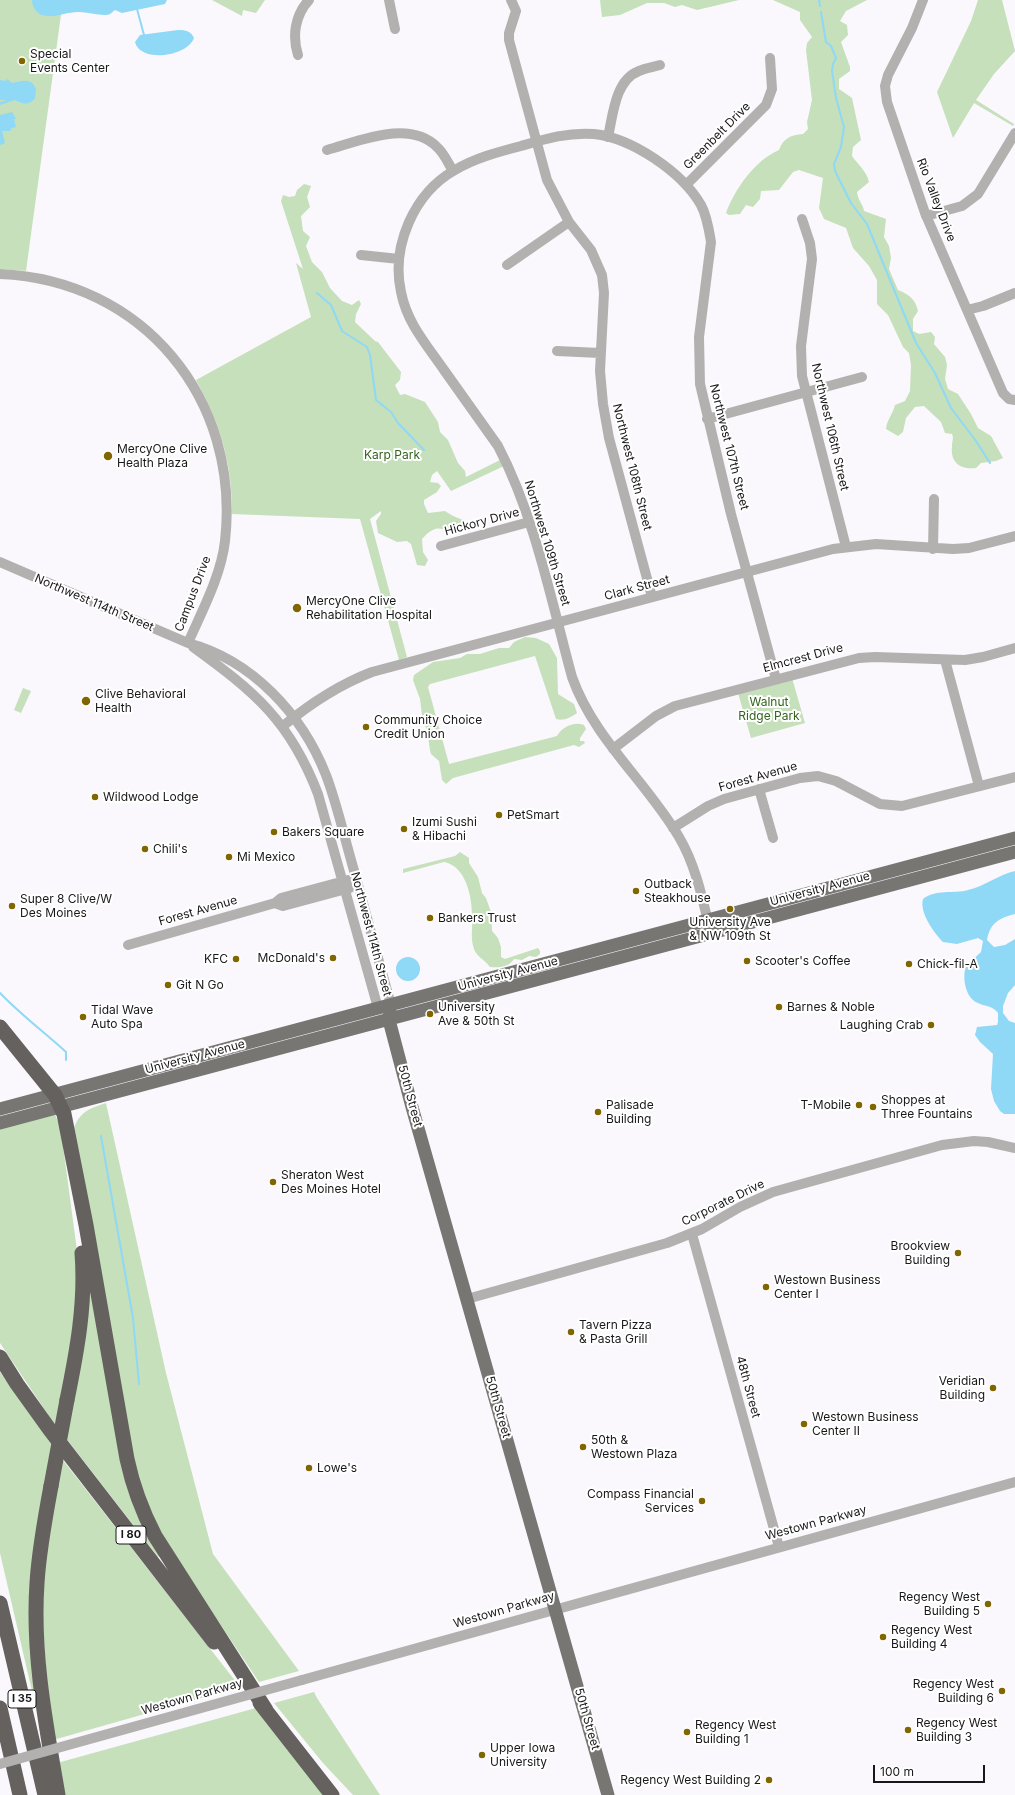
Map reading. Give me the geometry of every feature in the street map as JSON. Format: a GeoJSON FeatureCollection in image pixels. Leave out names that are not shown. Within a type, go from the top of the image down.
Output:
{"type":"FeatureCollection","features":[{"type":"Feature","properties":{"kind":"highway"},"geometry":{"type":"LineString","coordinates":[[0,1027],[58,1101],[64,1114],[86,1225],[133,1485],[143,1511],[155,1536],[266,1710]]}},
{"type":"Feature","properties":{"kind":"highway"},"geometry":{"type":"LineString","coordinates":[[58,1795],[43,1700],[37,1635],[37,1583],[40,1548],[79,1341],[83,1306],[84,1272],[73,1163]]}},
{"type":"Feature","properties":{"kind":"highway","name":"I 80"},"geometry":{"type":"LineString","coordinates":[[0,1357],[17,1384],[50,1430],[332,1795]]}},
{"type":"Feature","properties":{"kind":"highway","name":"I 35"},"geometry":{"type":"LineString","coordinates":[[0,1603],[45,1795]]}},
{"type":"Feature","properties":{"kind":"highway","name":"I 35"},"geometry":{"type":"LineString","coordinates":[[0,1708],[20,1795]]}},
{"type":"Feature","properties":{"kind":"highway"},"geometry":{"type":"LineString","coordinates":[[286,1736],[301,1745],[345,1795]]}},
{"type":"Feature","properties":{"kind":"main road","name":"University Avenue"},"geometry":{"type":"LineString","coordinates":[[0,1123],[58,1101],[378,1008],[1015,838]]}},
{"type":"Feature","properties":{"kind":"main road","name":"University Avenue"},"geometry":{"type":"LineString","coordinates":[[0,1109],[58,1101],[389,1020],[1015,852]]}},
{"type":"Feature","properties":{"kind":"main road","name":"Northwest 114th Street"},"geometry":{"type":"LineString","coordinates":[[389,1020],[391,1005]]}},
{"type":"Feature","properties":{"kind":"main road","name":"Northwest 114th Street"},"geometry":{"type":"LineString","coordinates":[[378,1008],[389,1020]]}},
{"type":"Feature","properties":{"kind":"main road","name":"50th Street"},"geometry":{"type":"LineString","coordinates":[[389,1020],[608,1795]]}},
{"type":"Feature","properties":{"kind":"street"},"geometry":{"type":"LineString","coordinates":[[298,55],[295,46],[295,31],[302,7],[309,0]]}},
{"type":"Feature","properties":{"kind":"street"},"geometry":{"type":"LineString","coordinates":[[389,0],[395,29]]}},
{"type":"Feature","properties":{"kind":"street","name":"Northwest 108th Street"},"geometry":{"type":"LineString","coordinates":[[511,0],[516,11],[509,33],[511,51],[535,142],[547,180],[568,222],[591,250],[602,275],[604,293],[600,353],[603,404],[609,438],[652,597]]}},
{"type":"Feature","properties":{"kind":"street","name":"Rio Valley Drive"},"geometry":{"type":"LineString","coordinates":[[923,0],[912,28],[888,76],[885,93],[926,216],[1003,393],[1009,399],[1015,400]]}},
{"type":"Feature","properties":{"kind":"street","name":"Greenbelt Drive"},"geometry":{"type":"LineString","coordinates":[[686,185],[766,105],[772,89],[770,58]]}},
{"type":"Feature","properties":{"kind":"street"},"geometry":{"type":"LineString","coordinates":[[608,137],[622,84],[638,71],[660,65]]}},
{"type":"Feature","properties":{"kind":"street"},"geometry":{"type":"LineString","coordinates":[[327,150],[388,134],[409,133],[424,138],[437,147],[453,171]]}},
{"type":"Feature","properties":{"kind":"street","name":"Northwest 107th Street"},"geometry":{"type":"LineString","coordinates":[[535,142],[569,134],[594,134],[624,142],[641,150],[686,185],[704,213],[711,242],[698,337],[700,384],[707,419],[776,679]]}},
{"type":"Feature","properties":{"kind":"street"},"geometry":{"type":"LineString","coordinates":[[926,216],[962,206],[978,194],[1015,134]]}},
{"type":"Feature","properties":{"kind":"street","name":"Northwest 109th Street"},"geometry":{"type":"LineString","coordinates":[[535,142],[487,156],[453,171],[435,184],[420,202],[408,223],[399,258],[401,292],[410,320],[498,446],[523,499],[578,695],[586,711],[613,749],[673,828],[688,855],[695,874],[711,933]]}},
{"type":"Feature","properties":{"kind":"street","name":"Northwest 106th Street"},"geometry":{"type":"LineString","coordinates":[[802,219],[810,243],[812,259],[801,346],[802,376],[846,546]]}},
{"type":"Feature","properties":{"kind":"street"},"geometry":{"type":"LineString","coordinates":[[507,264],[568,222]]}},
{"type":"Feature","properties":{"kind":"street"},"geometry":{"type":"LineString","coordinates":[[360,254],[399,258]]}},
{"type":"Feature","properties":{"kind":"street","name":"Campus Drive"},"geometry":{"type":"LineString","coordinates":[[0,274],[25,275],[78,289],[119,310],[138,322],[165,347],[192,383],[202,402],[214,429],[222,458],[226,479],[226,523],[221,562],[188,643]]}},
{"type":"Feature","properties":{"kind":"street"},"geometry":{"type":"LineString","coordinates":[[967,310],[984,306],[1015,293]]}},
{"type":"Feature","properties":{"kind":"street"},"geometry":{"type":"LineString","coordinates":[[557,351],[600,353]]}},
{"type":"Feature","properties":{"kind":"street"},"geometry":{"type":"LineString","coordinates":[[707,419],[862,377]]}},
{"type":"Feature","properties":{"kind":"street"},"geometry":{"type":"LineString","coordinates":[[933,549],[934,499]]}},
{"type":"Feature","properties":{"kind":"street","name":"Hickory Drive"},"geometry":{"type":"LineString","coordinates":[[440,546],[529,522]]}},
{"type":"Feature","properties":{"kind":"street","name":"Clark Street"},"geometry":{"type":"LineString","coordinates":[[283,726],[322,696],[348,682],[372,672],[846,546],[876,544],[933,549],[969,548],[1015,536]]}},
{"type":"Feature","properties":{"kind":"street","name":"Northwest 114th Street"},"geometry":{"type":"LineString","coordinates":[[0,562],[188,643],[210,649],[242,667],[276,697],[310,743],[325,774],[391,1005]]}},
{"type":"Feature","properties":{"kind":"street","name":"Northwest 114th Street"},"geometry":{"type":"LineString","coordinates":[[188,643],[230,673],[250,691],[283,726],[298,749],[318,794],[378,1008]]}},
{"type":"Feature","properties":{"kind":"street","name":"Elmcrest Drive"},"geometry":{"type":"LineString","coordinates":[[613,749],[668,709],[859,658],[890,657],[945,660],[984,657],[1015,648]]}},
{"type":"Feature","properties":{"kind":"street"},"geometry":{"type":"LineString","coordinates":[[945,660],[979,786]]}},
{"type":"Feature","properties":{"kind":"street","name":"Forest Avenue"},"geometry":{"type":"LineString","coordinates":[[673,828],[708,806],[731,796],[800,778],[818,776],[836,781],[880,804],[902,806],[1015,777]]}},
{"type":"Feature","properties":{"kind":"street"},"geometry":{"type":"LineString","coordinates":[[759,789],[772,838]]}},
{"type":"Feature","properties":{"kind":"street","name":"Forest Avenue"},"geometry":{"type":"LineString","coordinates":[[128,945],[275,904],[281,898],[344,886],[357,882]]}},
{"type":"Feature","properties":{"kind":"street","name":"Corporate Drive"},"geometry":{"type":"LineString","coordinates":[[467,1299],[667,1243],[692,1234],[740,1207],[773,1192],[942,1145],[974,1141],[1015,1148]]}},
{"type":"Feature","properties":{"kind":"street","name":"48th Street"},"geometry":{"type":"LineString","coordinates":[[692,1234],[779,1547]]}},
{"type":"Feature","properties":{"kind":"street","name":"Westown Parkway"},"geometry":{"type":"LineString","coordinates":[[0,1764],[1015,1482]]}},
{"type":"Feature","properties":{"kind":"green space"},"geometry":{"type":"Polygon","coordinates":[[[0,0],[63,0],[26,271],[0,269],[0,0]]]}},
{"type":"Feature","properties":{"kind":"green space"},"geometry":{"type":"Polygon","coordinates":[[[212,0],[265,0],[256,13],[243,10],[242,16],[212,0]]]}},
{"type":"Feature","properties":{"kind":"green space"},"geometry":{"type":"Polygon","coordinates":[[[600,0],[739,0],[697,10],[682,5],[675,7],[664,3],[647,3],[620,15],[602,17],[600,0]]]}},
{"type":"Feature","properties":{"kind":"green space"},"geometry":{"type":"Polygon","coordinates":[[[773,0],[867,0],[846,11],[840,21],[847,25],[848,35],[841,42],[850,71],[839,79],[839,89],[852,98],[861,140],[853,147],[852,156],[864,171],[869,182],[857,192],[859,200],[864,211],[886,219],[884,237],[889,246],[891,258],[889,269],[898,290],[911,298],[918,311],[913,319],[913,331],[919,334],[931,332],[935,337],[934,344],[945,357],[947,365],[945,379],[948,389],[958,394],[978,428],[991,436],[1003,458],[996,461],[981,463],[976,468],[966,468],[961,466],[953,457],[952,434],[945,433],[941,422],[924,406],[915,407],[906,418],[903,432],[898,436],[886,429],[895,405],[905,401],[910,391],[911,365],[909,353],[903,347],[888,315],[877,304],[877,280],[869,266],[853,248],[846,228],[824,219],[819,208],[823,178],[799,170],[793,172],[779,190],[761,191],[760,199],[753,207],[746,205],[740,214],[729,215],[726,213],[740,185],[754,168],[761,161],[779,150],[785,140],[795,135],[803,134],[808,129],[807,122],[812,100],[806,50],[807,43],[812,37],[800,20],[800,12],[773,0]]]}},
{"type":"Feature","properties":{"kind":"green space"},"geometry":{"type":"Polygon","coordinates":[[[978,0],[1002,0],[1015,51],[994,74],[976,100],[1014,124],[1013,126],[974,103],[953,138],[937,92],[971,21],[978,0]]]}},
{"type":"Feature","properties":{"kind":"green space","name":"Karp Park"},"geometry":{"type":"Polygon","coordinates":[[[304,184],[311,186],[307,197],[310,207],[301,216],[303,231],[310,237],[306,246],[312,262],[322,272],[330,288],[342,301],[352,305],[359,300],[361,304],[356,314],[355,322],[375,341],[378,342],[401,372],[400,380],[395,385],[400,395],[405,394],[425,402],[438,422],[440,432],[448,440],[458,463],[465,471],[466,477],[500,460],[504,466],[451,491],[437,471],[432,475],[430,482],[438,483],[441,486],[437,492],[424,500],[428,513],[445,511],[474,526],[456,532],[438,529],[428,533],[422,539],[423,552],[428,560],[425,566],[417,565],[411,544],[407,541],[397,542],[378,533],[376,521],[381,514],[381,511],[370,519],[407,657],[399,660],[360,519],[232,514],[230,479],[223,445],[212,412],[196,380],[311,317],[296,263],[303,269],[281,201],[283,195],[289,197],[295,196],[297,190],[304,184]]]}},
{"type":"Feature","properties":{"kind":"green space"},"geometry":{"type":"Polygon","coordinates":[[[525,637],[536,638],[549,644],[557,658],[558,694],[574,704],[577,713],[567,719],[556,719],[535,656],[430,684],[428,687],[449,764],[557,736],[562,730],[572,724],[584,725],[586,729],[580,738],[580,741],[584,741],[585,743],[579,747],[574,745],[453,778],[446,784],[442,780],[439,761],[431,754],[420,699],[413,680],[414,675],[433,662],[460,658],[467,654],[480,654],[499,648],[509,648],[514,642],[525,637]]]}},
{"type":"Feature","properties":{"kind":"green space","name":"Walnut Ridge Park"},"geometry":{"type":"Polygon","coordinates":[[[792,678],[805,723],[751,738],[738,693],[792,678]]]}},
{"type":"Feature","properties":{"kind":"green space"},"geometry":{"type":"Polygon","coordinates":[[[23,688],[31,691],[21,713],[14,710],[23,688]]]}},
{"type":"Feature","properties":{"kind":"green space"},"geometry":{"type":"Polygon","coordinates":[[[460,852],[469,858],[469,863],[478,877],[482,893],[486,898],[491,912],[492,931],[498,938],[501,947],[501,957],[505,959],[538,948],[540,954],[536,957],[529,956],[522,960],[514,959],[512,962],[504,966],[490,967],[474,949],[472,940],[471,900],[466,883],[458,869],[444,862],[403,873],[403,869],[455,856],[460,852]]]}},
{"type":"Feature","properties":{"kind":"green space"},"geometry":{"type":"Polygon","coordinates":[[[106,1103],[166,1373],[213,1554],[299,1671],[259,1682],[163,1539],[135,1475],[74,1128],[76,1122],[83,1114],[106,1103]]]}},
{"type":"Feature","properties":{"kind":"green space"},"geometry":{"type":"Polygon","coordinates":[[[55,1114],[61,1131],[78,1258],[79,1305],[57,1428],[0,1343],[0,1129],[55,1114]]]}},
{"type":"Feature","properties":{"kind":"green space"},"geometry":{"type":"Polygon","coordinates":[[[90,1287],[114,1423],[161,1555],[158,1557],[66,1438],[90,1287]]]}},
{"type":"Feature","properties":{"kind":"green space"},"geometry":{"type":"Polygon","coordinates":[[[0,1372],[54,1446],[43,1509],[41,1703],[35,1704],[0,1553],[0,1372]]]}},
{"type":"Feature","properties":{"kind":"green space"},"geometry":{"type":"Polygon","coordinates":[[[62,1459],[240,1687],[53,1740],[51,1733],[40,1591],[62,1459]]]}},
{"type":"Feature","properties":{"kind":"green space"},"geometry":{"type":"Polygon","coordinates":[[[314,1692],[380,1795],[353,1795],[323,1763],[274,1703],[314,1692]]]}},
{"type":"Feature","properties":{"kind":"green space"},"geometry":{"type":"Polygon","coordinates":[[[256,1708],[323,1795],[63,1795],[57,1763],[256,1708]]]}},
{"type":"Feature","properties":{"kind":"water"},"geometry":{"type":"Polygon","coordinates":[[[32,0],[167,0],[165,4],[122,13],[115,10],[108,15],[75,12],[47,16],[36,11],[32,0]]]}},
{"type":"Feature","properties":{"kind":"water"},"geometry":{"type":"Polygon","coordinates":[[[178,30],[188,31],[194,38],[183,50],[174,53],[154,55],[145,53],[139,49],[135,42],[140,35],[178,30]]]}},
{"type":"Feature","properties":{"kind":"water"},"geometry":{"type":"Polygon","coordinates":[[[7,79],[12,83],[29,81],[32,83],[36,89],[35,98],[33,101],[23,103],[15,100],[0,105],[0,102],[7,100],[0,100],[0,80],[6,81],[7,79]]]}},
{"type":"Feature","properties":{"kind":"water"},"geometry":{"type":"Polygon","coordinates":[[[12,112],[16,119],[14,119],[16,127],[10,129],[11,131],[2,131],[5,143],[0,145],[0,115],[12,112]]]}},
{"type":"Feature","properties":{"kind":"water"},"geometry":{"type":"Polygon","coordinates":[[[1015,871],[1015,914],[1004,917],[996,922],[990,929],[987,940],[994,947],[1005,945],[1015,939],[1015,985],[1008,993],[1003,1006],[1003,1013],[1009,1021],[1015,1023],[1015,1114],[1004,1114],[1000,1111],[994,1101],[991,1089],[993,1054],[975,1035],[977,1027],[997,1025],[998,1013],[991,1007],[981,1004],[970,997],[967,992],[964,976],[966,966],[981,952],[983,941],[978,938],[957,944],[943,942],[928,922],[922,904],[923,899],[933,894],[968,890],[1015,871]]]}},
{"type":"Feature","properties":{"kind":"water"},"geometry":{"type":"Polygon","coordinates":[[[408,957],[416,961],[420,969],[416,977],[408,981],[400,977],[396,969],[400,961],[408,957]]]}},
{"type":"Feature","properties":{"kind":"waterway"},"geometry":{"type":"LineString","coordinates":[[819,0],[820,6]]}},
{"type":"Feature","properties":{"kind":"waterway"},"geometry":{"type":"LineString","coordinates":[[137,9],[144,35]]}},
{"type":"Feature","properties":{"kind":"waterway"},"geometry":{"type":"LineString","coordinates":[[821,12],[826,42],[831,46],[836,58],[832,71],[836,98],[844,127],[841,147],[834,164],[835,171],[851,203],[867,224],[916,343],[935,373],[951,408],[976,441],[990,463]]}},
{"type":"Feature","properties":{"kind":"waterway"},"geometry":{"type":"LineString","coordinates":[[317,293],[331,305],[342,331],[367,347],[370,355],[376,400],[391,412],[398,423],[424,450]]}},
{"type":"Feature","properties":{"kind":"waterway"},"geometry":{"type":"LineString","coordinates":[[0,993],[66,1052],[66,1060]]}},
{"type":"Feature","properties":{"kind":"waterway"},"geometry":{"type":"LineString","coordinates":[[101,1136],[133,1318],[139,1384]]}},
{"type":"Feature","properties":{"kind":"place","name":"Special Events Center"},"geometry":{"type":"Point","coordinates":[22,61]}},
{"type":"Feature","properties":{"kind":"place","name":"MercyOne Clive Health Plaza"},"geometry":{"type":"Point","coordinates":[108,456]}},
{"type":"Feature","properties":{"kind":"place","name":"MercyOne Clive Rehabilitation Hospital"},"geometry":{"type":"Point","coordinates":[297,608]}},
{"type":"Feature","properties":{"kind":"place","name":"Clive Behavioral Health"},"geometry":{"type":"Point","coordinates":[86,701]}},
{"type":"Feature","properties":{"kind":"place","name":"Community Choice Credit Union"},"geometry":{"type":"Point","coordinates":[366,727]}},
{"type":"Feature","properties":{"kind":"place","name":"Wildwood Lodge"},"geometry":{"type":"Point","coordinates":[95,797]}},
{"type":"Feature","properties":{"kind":"place","name":"PetSmart"},"geometry":{"type":"Point","coordinates":[499,815]}},
{"type":"Feature","properties":{"kind":"place","name":"Izumi Sushi & Hibachi"},"geometry":{"type":"Point","coordinates":[404,829]}},
{"type":"Feature","properties":{"kind":"place","name":"Bakers Square"},"geometry":{"type":"Point","coordinates":[274,832]}},
{"type":"Feature","properties":{"kind":"place","name":"Chili's"},"geometry":{"type":"Point","coordinates":[145,849]}},
{"type":"Feature","properties":{"kind":"place","name":"Mi Mexico"},"geometry":{"type":"Point","coordinates":[229,857]}},
{"type":"Feature","properties":{"kind":"place","name":"Outback Steakhouse"},"geometry":{"type":"Point","coordinates":[636,891]}},
{"type":"Feature","properties":{"kind":"place","name":"Super 8 Clive/W Des Moines"},"geometry":{"type":"Point","coordinates":[12,906]}},
{"type":"Feature","properties":{"kind":"place","name":"University Ave & NW 109th St"},"geometry":{"type":"Point","coordinates":[730,909]}},
{"type":"Feature","properties":{"kind":"place","name":"Bankers Trust"},"geometry":{"type":"Point","coordinates":[430,918]}},
{"type":"Feature","properties":{"kind":"place","name":"McDonald's"},"geometry":{"type":"Point","coordinates":[333,958]}},
{"type":"Feature","properties":{"kind":"place","name":"KFC"},"geometry":{"type":"Point","coordinates":[236,959]}},
{"type":"Feature","properties":{"kind":"place","name":"Scooter's Coffee"},"geometry":{"type":"Point","coordinates":[747,961]}},
{"type":"Feature","properties":{"kind":"place","name":"Chick-fil-A"},"geometry":{"type":"Point","coordinates":[909,964]}},
{"type":"Feature","properties":{"kind":"place","name":"Git N Go"},"geometry":{"type":"Point","coordinates":[168,985]}},
{"type":"Feature","properties":{"kind":"place","name":"Barnes & Noble"},"geometry":{"type":"Point","coordinates":[779,1007]}},
{"type":"Feature","properties":{"kind":"place","name":"University Ave & 50th St"},"geometry":{"type":"Point","coordinates":[430,1014]}},
{"type":"Feature","properties":{"kind":"place","name":"Tidal Wave Auto Spa"},"geometry":{"type":"Point","coordinates":[83,1017]}},
{"type":"Feature","properties":{"kind":"place","name":"Laughing Crab"},"geometry":{"type":"Point","coordinates":[931,1025]}},
{"type":"Feature","properties":{"kind":"place","name":"T-Mobile"},"geometry":{"type":"Point","coordinates":[859,1105]}},
{"type":"Feature","properties":{"kind":"place","name":"Shoppes at Three Fountains"},"geometry":{"type":"Point","coordinates":[873,1107]}},
{"type":"Feature","properties":{"kind":"place","name":"Palisade Building"},"geometry":{"type":"Point","coordinates":[598,1112]}},
{"type":"Feature","properties":{"kind":"place","name":"Sheraton West Des Moines Hotel"},"geometry":{"type":"Point","coordinates":[273,1182]}},
{"type":"Feature","properties":{"kind":"place","name":"Brookview Building"},"geometry":{"type":"Point","coordinates":[958,1253]}},
{"type":"Feature","properties":{"kind":"place","name":"Westown Business Center I"},"geometry":{"type":"Point","coordinates":[766,1287]}},
{"type":"Feature","properties":{"kind":"place","name":"Tavern Pizza & Pasta Grill"},"geometry":{"type":"Point","coordinates":[571,1332]}},
{"type":"Feature","properties":{"kind":"place","name":"Veridian Building"},"geometry":{"type":"Point","coordinates":[993,1388]}},
{"type":"Feature","properties":{"kind":"place","name":"Westown Business Center II"},"geometry":{"type":"Point","coordinates":[804,1424]}},
{"type":"Feature","properties":{"kind":"place","name":"50th & Westown Plaza"},"geometry":{"type":"Point","coordinates":[583,1447]}},
{"type":"Feature","properties":{"kind":"place","name":"Lowe's"},"geometry":{"type":"Point","coordinates":[309,1468]}},
{"type":"Feature","properties":{"kind":"place","name":"Compass Financial Services"},"geometry":{"type":"Point","coordinates":[702,1501]}},
{"type":"Feature","properties":{"kind":"place","name":"Regency West Building 5"},"geometry":{"type":"Point","coordinates":[988,1604]}},
{"type":"Feature","properties":{"kind":"place","name":"Regency West Building 4"},"geometry":{"type":"Point","coordinates":[883,1637]}},
{"type":"Feature","properties":{"kind":"place","name":"Regency West Building 6"},"geometry":{"type":"Point","coordinates":[1002,1691]}},
{"type":"Feature","properties":{"kind":"place","name":"Regency West Building 3"},"geometry":{"type":"Point","coordinates":[908,1730]}},
{"type":"Feature","properties":{"kind":"place","name":"Regency West Building 1"},"geometry":{"type":"Point","coordinates":[687,1732]}},
{"type":"Feature","properties":{"kind":"place","name":"Upper Iowa University"},"geometry":{"type":"Point","coordinates":[482,1755]}},
{"type":"Feature","properties":{"kind":"place","name":"Regency West Building 2"},"geometry":{"type":"Point","coordinates":[769,1780]}}]}
